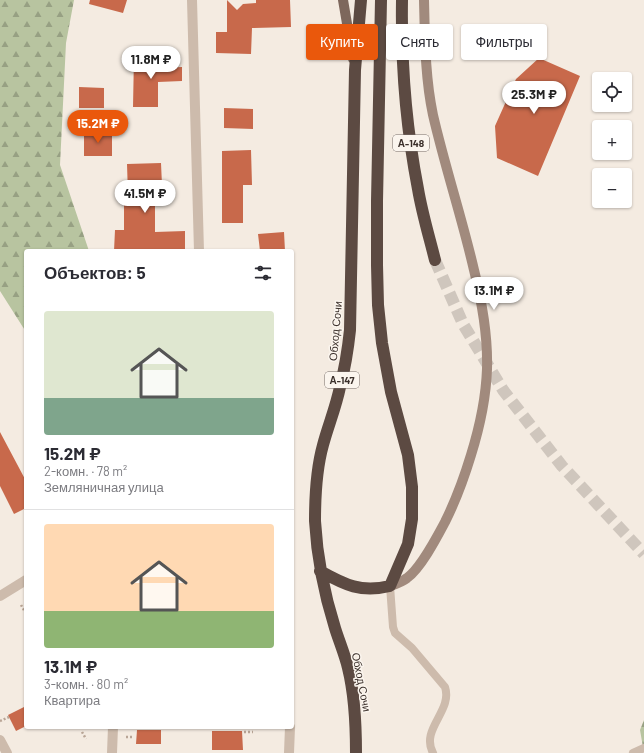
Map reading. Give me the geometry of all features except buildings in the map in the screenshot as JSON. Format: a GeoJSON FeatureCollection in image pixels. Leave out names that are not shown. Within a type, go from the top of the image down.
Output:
{"type":"FeatureCollection","features":[{"type":"Feature","properties":{"kind":"highway","name":"Обход Сочи"},"geometry":{"type":"LineString","coordinates":[[356,753],[356,720],[348,669],[334,627],[320,571],[315,497],[318,465],[340,388],[347,358],[350,330],[355,70],[362,0]]}},
{"type":"Feature","properties":{"kind":"highway"},"geometry":{"type":"LineString","coordinates":[[320,571],[342,583],[354,587],[378,589],[390,586],[408,544],[412,519],[412,487],[408,455],[391,392],[382,343],[378,305],[377,201],[381,0]]}},
{"type":"Feature","properties":{"kind":"highway","name":"А-148"},"geometry":{"type":"LineString","coordinates":[[402,0],[407,110],[418,189],[435,260]]}},
{"type":"Feature","properties":{"kind":"main road"},"geometry":{"type":"LineString","coordinates":[[343,0],[355,70]]}},
{"type":"Feature","properties":{"kind":"street"},"geometry":{"type":"LineString","coordinates":[[192,0],[199,249]]}},
{"type":"Feature","properties":{"kind":"street"},"geometry":{"type":"LineString","coordinates":[[390,586],[402,582],[413,573],[439,533],[453,506],[478,434],[483,413],[487,368],[485,320],[480,296],[468,243],[440,144],[433,113],[426,57],[424,0]]}},
{"type":"Feature","properties":{"kind":"street"},"geometry":{"type":"LineString","coordinates":[[0,596],[24,581]]}},
{"type":"Feature","properties":{"kind":"street"},"geometry":{"type":"LineString","coordinates":[[112,753],[113,729]]}},
{"type":"Feature","properties":{"kind":"street"},"geometry":{"type":"LineString","coordinates":[[289,753],[290,729]]}},
{"type":"Feature","properties":{"kind":"street"},"geometry":{"type":"LineString","coordinates":[[0,740],[7,753]]}},
{"type":"Feature","properties":{"kind":"lane"},"geometry":{"type":"LineString","coordinates":[[390,586],[393,627],[395,633],[412,648],[445,687],[447,693],[445,705],[430,737],[430,748],[433,753]]}},
{"type":"Feature","properties":{"kind":"lane"},"geometry":{"type":"LineString","coordinates":[[633,753],[644,748]]}},
{"type":"Feature","properties":{"kind":"path"},"geometry":{"type":"LineString","coordinates":[[21,605],[24,610]]}},
{"type":"Feature","properties":{"kind":"path"},"geometry":{"type":"LineString","coordinates":[[0,721],[9,717]]}},
{"type":"Feature","properties":{"kind":"path"},"geometry":{"type":"LineString","coordinates":[[82,732],[86,739]]}},
{"type":"Feature","properties":{"kind":"path"},"geometry":{"type":"LineString","coordinates":[[244,732],[252,732]]}},
{"type":"Feature","properties":{"kind":"path"},"geometry":{"type":"LineString","coordinates":[[126,737],[134,737]]}},
{"type":"Feature","properties":{"kind":"green space"},"geometry":{"type":"Polygon","coordinates":[[[0,0],[74,0],[66,43],[60,165],[88,249],[24,249],[24,329],[0,291],[0,0]]]}},
{"type":"Feature","properties":{"kind":"green space"},"geometry":{"type":"Polygon","coordinates":[[[644,720],[644,753],[640,730],[644,720]]]}},
{"type":"Feature","properties":{"kind":"tunnel"},"geometry":{"type":"LineString","coordinates":[[435,260],[463,324],[503,390],[562,466],[644,554]]}}]}
